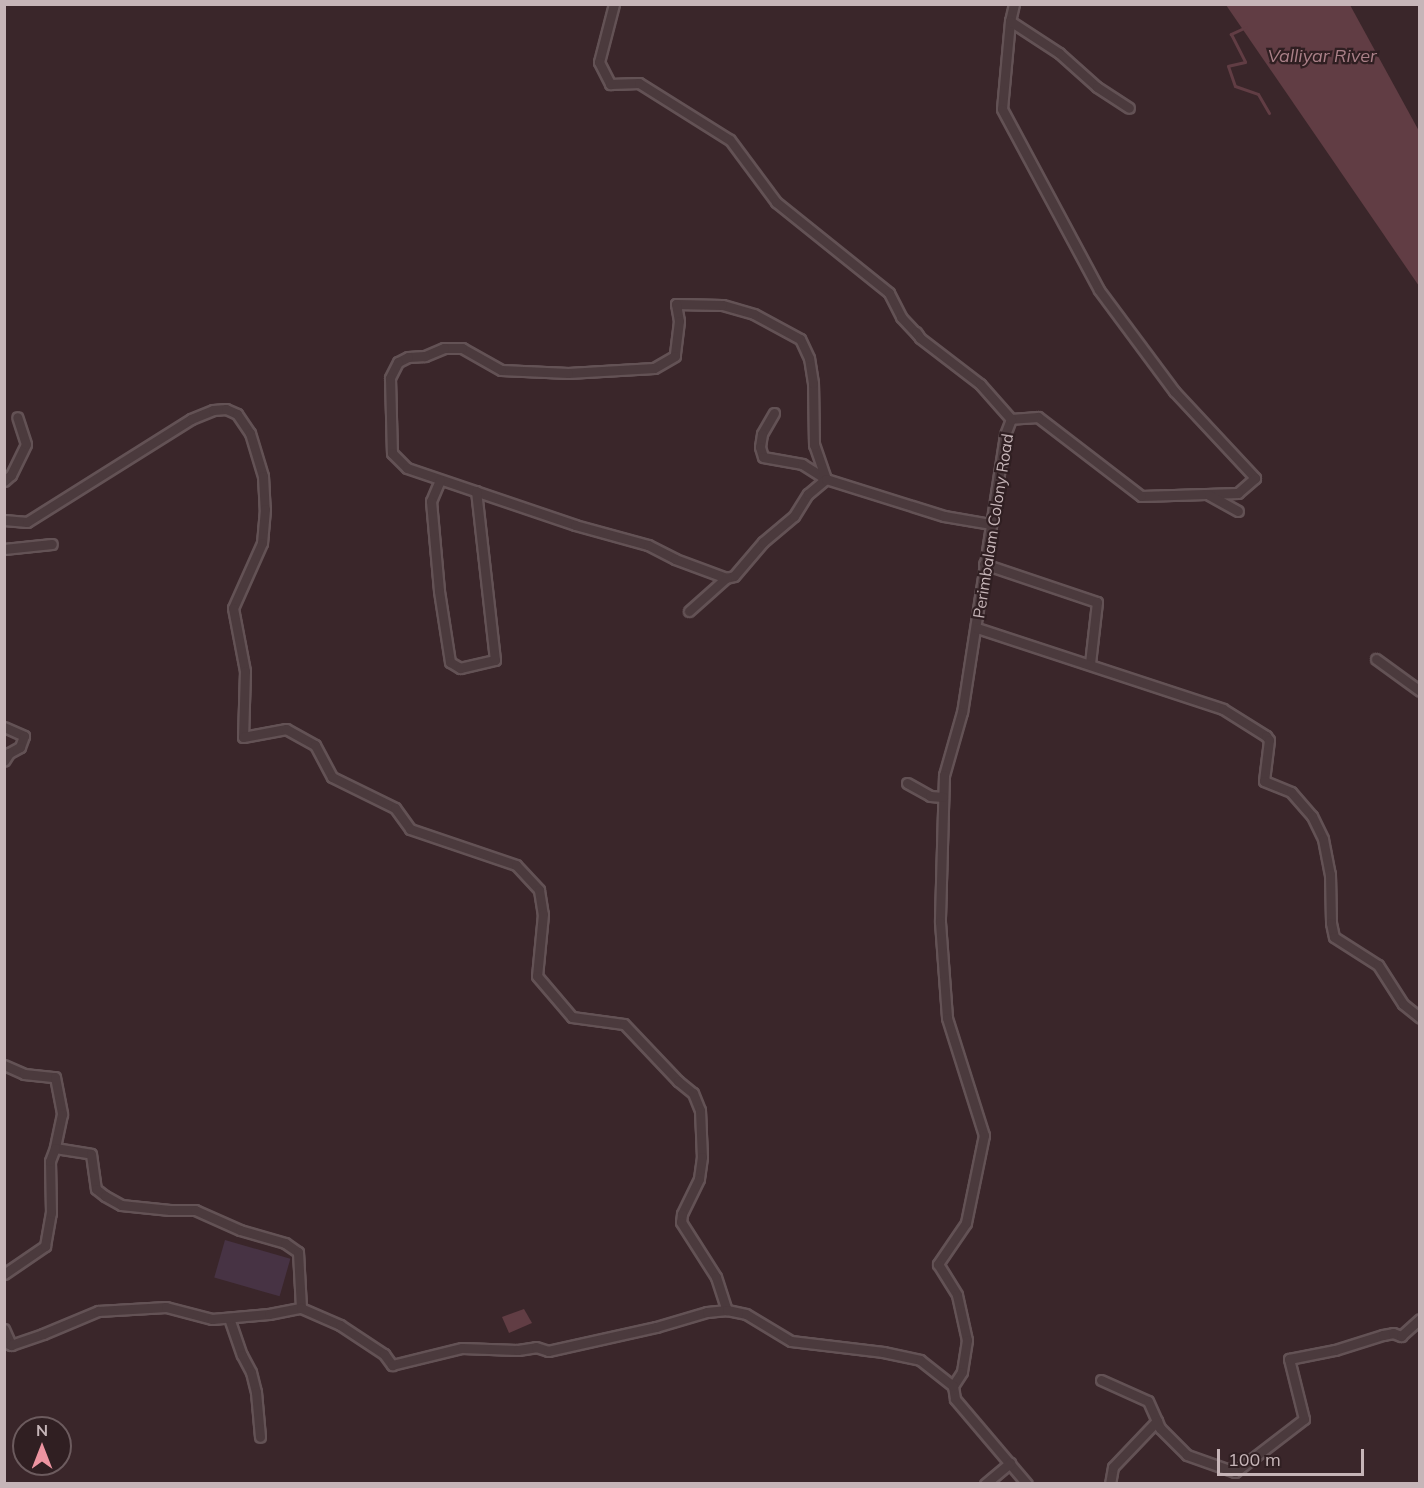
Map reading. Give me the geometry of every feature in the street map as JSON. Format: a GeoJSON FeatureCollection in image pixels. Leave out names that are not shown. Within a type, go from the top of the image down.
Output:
{"type":"FeatureCollection","features":[{"type":"Feature","properties":{"kind":"street"},"geometry":{"type":"LineString","coordinates":[[614,4],[599,62],[610,84],[639,83],[730,140],[776,202],[889,293],[901,318],[918,335],[980,384],[1011,419]]}},
{"type":"Feature","properties":{"kind":"street","name":"Perimbalam Colony Road"},"geometry":{"type":"LineString","coordinates":[[953,1386],[962,1372],[967,1340],[957,1295],[938,1264],[966,1223],[984,1135],[947,1018],[940,922],[944,775],[962,712],[977,628],[984,564],[1005,435],[1011,419],[1038,417],[1141,496],[1238,493],[1255,478],[1174,391],[1099,290],[1002,109],[1010,21],[1014,4]]}},
{"type":"Feature","properties":{"kind":"street"},"geometry":{"type":"LineString","coordinates":[[1010,21],[1059,53],[1097,87],[1129,108]]}},
{"type":"Feature","properties":{"kind":"street"},"geometry":{"type":"LineString","coordinates":[[726,578],[675,559],[648,544],[575,525],[407,468],[392,453],[390,378],[398,362],[444,348],[462,348],[501,370],[568,372],[654,368],[675,356],[679,321],[676,304],[722,305],[754,314],[800,339],[809,358],[813,383],[814,445],[826,479]]}},
{"type":"Feature","properties":{"kind":"street"},"geometry":{"type":"LineString","coordinates":[[912,324],[918,335]]}},
{"type":"Feature","properties":{"kind":"street"},"geometry":{"type":"LineString","coordinates":[[4,520],[27,522],[191,419],[213,410],[226,409],[237,414],[250,433],[262,476],[265,509],[262,543],[233,608],[245,671],[243,737],[286,729],[315,745],[332,777],[395,808],[410,829],[516,865],[538,890],[543,914],[537,976],[572,1017],[624,1024],[693,1093],[700,1110],[702,1158],[699,1179],[682,1214],[681,1222],[716,1276],[727,1310]]}},
{"type":"Feature","properties":{"kind":"street"},"geometry":{"type":"LineString","coordinates":[[774,413],[762,434],[760,447],[763,457],[802,464],[826,479],[874,496],[944,516],[991,524]]}},
{"type":"Feature","properties":{"kind":"street"},"geometry":{"type":"LineString","coordinates":[[4,481],[11,475],[26,444],[17,417]]}},
{"type":"Feature","properties":{"kind":"street"},"geometry":{"type":"LineString","coordinates":[[689,610],[726,578],[734,576],[763,542],[794,516],[808,494],[826,479]]}},
{"type":"Feature","properties":{"kind":"street"},"geometry":{"type":"LineString","coordinates":[[440,480],[432,501],[439,591],[450,662],[460,668],[495,660],[476,491]]}},
{"type":"Feature","properties":{"kind":"street"},"geometry":{"type":"LineString","coordinates":[[1207,494],[1239,511]]}},
{"type":"Feature","properties":{"kind":"street"},"geometry":{"type":"LineString","coordinates":[[4,549],[52,544]]}},
{"type":"Feature","properties":{"kind":"street"},"geometry":{"type":"LineString","coordinates":[[984,564],[1097,602],[1089,663]]}},
{"type":"Feature","properties":{"kind":"street"},"geometry":{"type":"LineString","coordinates":[[977,628],[1223,709],[1266,736],[1269,741],[1264,781],[1291,792],[1312,816],[1323,839],[1330,874],[1331,923],[1334,937],[1378,965],[1403,1004],[1419,1018]]}},
{"type":"Feature","properties":{"kind":"street"},"geometry":{"type":"LineString","coordinates":[[1376,659],[1419,691]]}},
{"type":"Feature","properties":{"kind":"street"},"geometry":{"type":"LineString","coordinates":[[4,727],[24,736],[20,747],[9,753],[4,761]]}},
{"type":"Feature","properties":{"kind":"street"},"geometry":{"type":"LineString","coordinates":[[907,783],[930,796],[944,797]]}},
{"type":"Feature","properties":{"kind":"street"},"geometry":{"type":"LineString","coordinates":[[4,1065],[24,1074],[55,1077],[62,1114],[50,1161],[51,1213],[45,1246],[4,1274]]}},
{"type":"Feature","properties":{"kind":"street"},"geometry":{"type":"LineString","coordinates":[[55,1148],[91,1154],[96,1189],[121,1205],[195,1210],[240,1230],[285,1243],[298,1252],[300,1257],[301,1308]]}},
{"type":"Feature","properties":{"kind":"street"},"geometry":{"type":"LineString","coordinates":[[4,1329],[8,1343],[98,1311],[165,1307],[212,1319],[301,1308],[340,1325],[384,1354],[392,1365],[462,1348],[518,1350],[536,1347],[548,1351],[707,1312],[727,1310],[746,1314],[791,1341],[884,1352],[920,1360],[953,1386],[955,1399],[1027,1484]]}},
{"type":"Feature","properties":{"kind":"street"},"geometry":{"type":"LineString","coordinates":[[229,1317],[251,1372],[256,1392],[260,1437]]}},
{"type":"Feature","properties":{"kind":"street"},"geometry":{"type":"LineString","coordinates":[[1101,1380],[1148,1401],[1157,1421],[1187,1455],[1235,1472],[1304,1419],[1289,1359],[1335,1350],[1383,1335],[1393,1333],[1401,1336],[1419,1319]]}},
{"type":"Feature","properties":{"kind":"street"},"geometry":{"type":"LineString","coordinates":[[1110,1484],[1113,1467],[1157,1421]]}},
{"type":"Feature","properties":{"kind":"street"},"geometry":{"type":"LineString","coordinates":[[985,1484],[1010,1463]]}},
{"type":"Feature","properties":{"kind":"shaded area"},"geometry":{"type":"Polygon","coordinates":[[[225,1240],[290,1259],[280,1296],[214,1277],[225,1240]]]}},
{"type":"Feature","properties":{"kind":"water","name":"Valliyar River"},"geometry":{"type":"Polygon","coordinates":[[[1226,5],[1350,5],[1419,131],[1419,286],[1226,5]]]}},
{"type":"Feature","properties":{"kind":"water"},"geometry":{"type":"Polygon","coordinates":[[[524,1309],[532,1323],[509,1333],[502,1317],[524,1309]]]}},
{"type":"Feature","properties":{"kind":"waterway"},"geometry":{"type":"LineString","coordinates":[[1246,27],[1231,34],[1245,62],[1228,66],[1235,86],[1258,94],[1269,113]]}}]}
